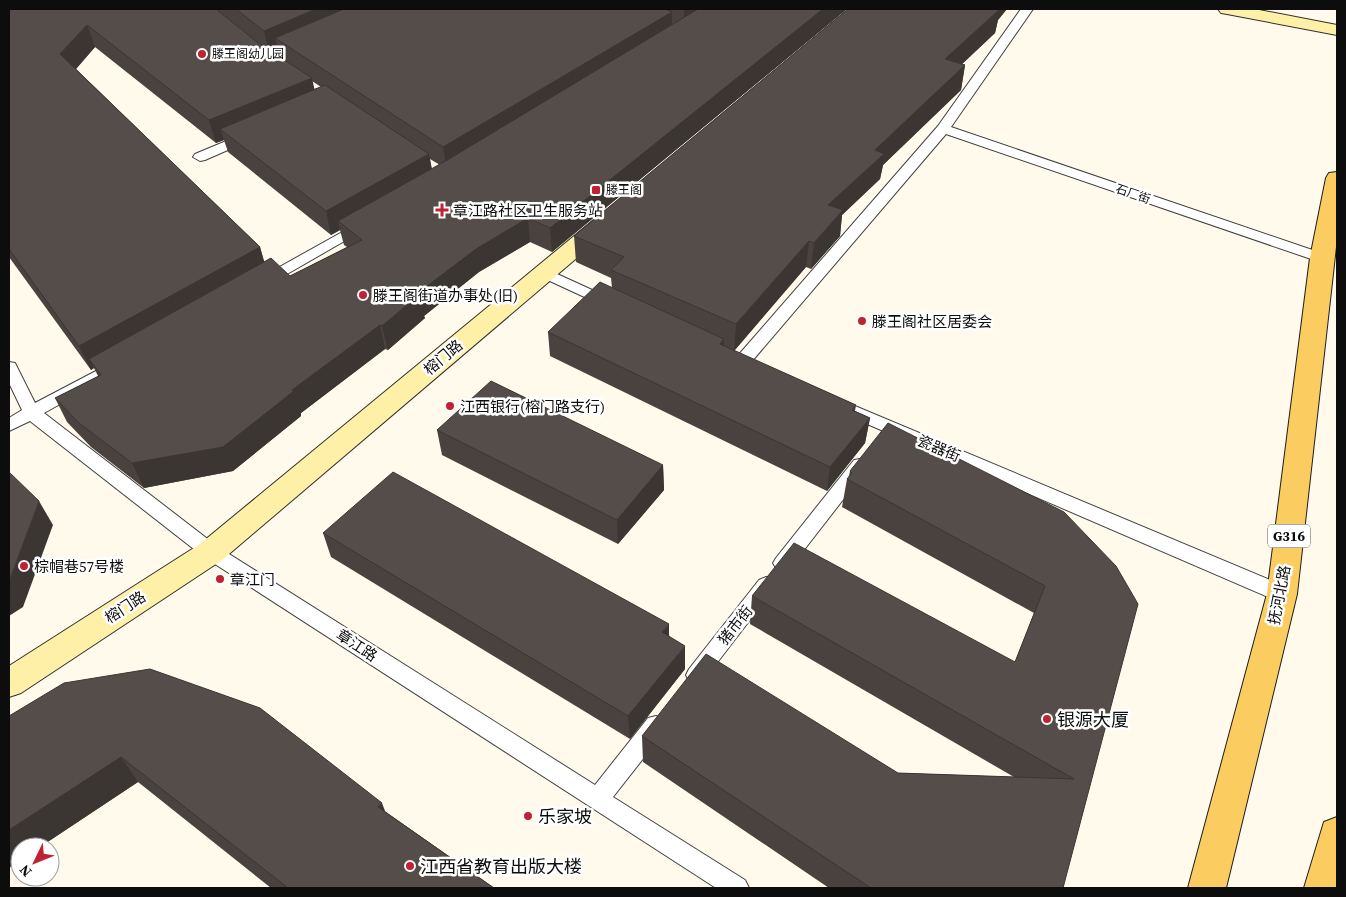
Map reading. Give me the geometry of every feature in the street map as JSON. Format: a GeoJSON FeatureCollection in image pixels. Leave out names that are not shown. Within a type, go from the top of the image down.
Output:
{"type":"FeatureCollection","features":[{"type":"Feature","properties":{"kind":"main road","name":"抚河北路"},"geometry":{"type":"LineString","coordinates":[[1207,888],[1282,594],[1322,258],[1337,178]]}},
{"type":"Feature","properties":{"kind":"main road"},"geometry":{"type":"LineString","coordinates":[[1322,888],[1337,834]]}},
{"type":"Feature","properties":{"kind":"street"},"geometry":{"type":"LineString","coordinates":[[1227,9],[1337,30]]}},
{"type":"Feature","properties":{"kind":"street","name":"榕门路"},"geometry":{"type":"LineString","coordinates":[[9,683],[211,552],[619,210]]}},
{"type":"Feature","properties":{"kind":"lane"},"geometry":{"type":"LineString","coordinates":[[741,363],[943,129],[1027,9]]}},
{"type":"Feature","properties":{"kind":"lane","name":"石厂街"},"geometry":{"type":"LineString","coordinates":[[943,129],[1322,258]]}},
{"type":"Feature","properties":{"kind":"lane"},"geometry":{"type":"LineString","coordinates":[[200,157],[261,131]]}},
{"type":"Feature","properties":{"kind":"lane"},"geometry":{"type":"LineString","coordinates":[[252,288],[378,217]]}},
{"type":"Feature","properties":{"kind":"lane"},"geometry":{"type":"LineString","coordinates":[[544,273],[624,310]]}},
{"type":"Feature","properties":{"kind":"lane"},"geometry":{"type":"LineString","coordinates":[[9,425],[133,355]]}},
{"type":"Feature","properties":{"kind":"lane"},"geometry":{"type":"LineString","coordinates":[[723,355],[759,370]]}},
{"type":"Feature","properties":{"kind":"lane","name":"章江路"},"geometry":{"type":"LineString","coordinates":[[9,367],[32,413],[211,552],[737,888]]}},
{"type":"Feature","properties":{"kind":"lane","name":"瓷器街"},"geometry":{"type":"LineString","coordinates":[[828,400],[880,439],[1282,594]]}},
{"type":"Feature","properties":{"kind":"lane","name":"猪市街"},"geometry":{"type":"LineString","coordinates":[[686,687],[880,439]]}},
{"type":"Feature","properties":{"kind":"lane"},"geometry":{"type":"LineString","coordinates":[[598,799],[668,709]]}},
{"type":"Feature","properties":{"kind":"building"},"geometry":{"type":"Polygon","coordinates":[[[9,9],[216,9],[257,42],[312,78],[209,120],[87,25],[60,54],[260,247],[79,346],[9,249],[9,9]]]}},
{"type":"Feature","properties":{"kind":"building"},"geometry":{"type":"Polygon","coordinates":[[[236,9],[316,9],[264,31],[236,9]]]}},
{"type":"Feature","properties":{"kind":"building"},"geometry":{"type":"Polygon","coordinates":[[[344,9],[665,9],[672,12],[443,147],[275,38],[344,9]]]}},
{"type":"Feature","properties":{"kind":"building"},"geometry":{"type":"Polygon","coordinates":[[[698,9],[823,9],[550,228],[528,218],[476,249],[418,293],[420,294],[382,326],[380,325],[292,390],[294,391],[223,447],[132,463],[79,423],[55,398],[101,375],[89,359],[271,258],[290,276],[362,240],[338,221],[449,159],[698,9]]]}},
{"type":"Feature","properties":{"kind":"building"},"geometry":{"type":"Polygon","coordinates":[[[848,9],[1000,9],[945,59],[965,65],[875,150],[884,154],[828,205],[843,210],[814,243],[809,241],[736,324],[611,270],[624,257],[574,236],[848,9]]]}},
{"type":"Feature","properties":{"kind":"building"},"geometry":{"type":"Polygon","coordinates":[[[325,85],[429,154],[326,211],[220,129],[325,85]]]}},
{"type":"Feature","properties":{"kind":"building"},"geometry":{"type":"Polygon","coordinates":[[[600,282],[724,339],[720,344],[856,405],[852,410],[870,418],[830,467],[548,332],[600,282]]]}},
{"type":"Feature","properties":{"kind":"building"},"geometry":{"type":"Polygon","coordinates":[[[491,381],[663,465],[617,520],[437,430],[491,381]]]}},
{"type":"Feature","properties":{"kind":"building"},"geometry":{"type":"Polygon","coordinates":[[[888,423],[1064,512],[1116,566],[1138,604],[1063,888],[871,888],[642,736],[706,654],[898,773],[1074,779],[752,596],[794,543],[1015,662],[1045,586],[847,479],[852,473],[850,471],[888,423]]]}},
{"type":"Feature","properties":{"kind":"building"},"geometry":{"type":"Polygon","coordinates":[[[9,472],[39,501],[9,581],[9,472]]]}},
{"type":"Feature","properties":{"kind":"building"},"geometry":{"type":"Polygon","coordinates":[[[393,472],[669,624],[662,632],[685,646],[628,716],[323,533],[393,472]]]}},
{"type":"Feature","properties":{"kind":"building"},"geometry":{"type":"Polygon","coordinates":[[[150,669],[260,708],[382,803],[378,807],[494,888],[288,888],[121,757],[9,830],[9,716],[64,683],[150,669]]]}},
{"type":"Feature","properties":{"kind":"place","name":"滕王阁幼儿园"},"geometry":{"type":"Point","coordinates":[202,54]}},
{"type":"Feature","properties":{"kind":"place","name":"滕王阁"},"geometry":{"type":"Point","coordinates":[596,190]}},
{"type":"Feature","properties":{"kind":"place","name":"章江路社区卫生服务站"},"geometry":{"type":"Point","coordinates":[442,210]}},
{"type":"Feature","properties":{"kind":"place","name":"滕王阁街道办事处(旧)"},"geometry":{"type":"Point","coordinates":[363,295]}},
{"type":"Feature","properties":{"kind":"place","name":"滕王阁社区居委会"},"geometry":{"type":"Point","coordinates":[862,321]}},
{"type":"Feature","properties":{"kind":"place","name":"江西银行(榕门路支行)"},"geometry":{"type":"Point","coordinates":[450,406]}},
{"type":"Feature","properties":{"kind":"place","name":"棕帽巷57号楼"},"geometry":{"type":"Point","coordinates":[24,566]}},
{"type":"Feature","properties":{"kind":"place","name":"章江门"},"geometry":{"type":"Point","coordinates":[220,579]}},
{"type":"Feature","properties":{"kind":"place","name":"银源大厦"},"geometry":{"type":"Point","coordinates":[1047,719]}},
{"type":"Feature","properties":{"kind":"place","name":"乐家坡"},"geometry":{"type":"Point","coordinates":[528,816]}},
{"type":"Feature","properties":{"kind":"place","name":"江西省教育出版大楼"},"geometry":{"type":"Point","coordinates":[410,866]}}]}
